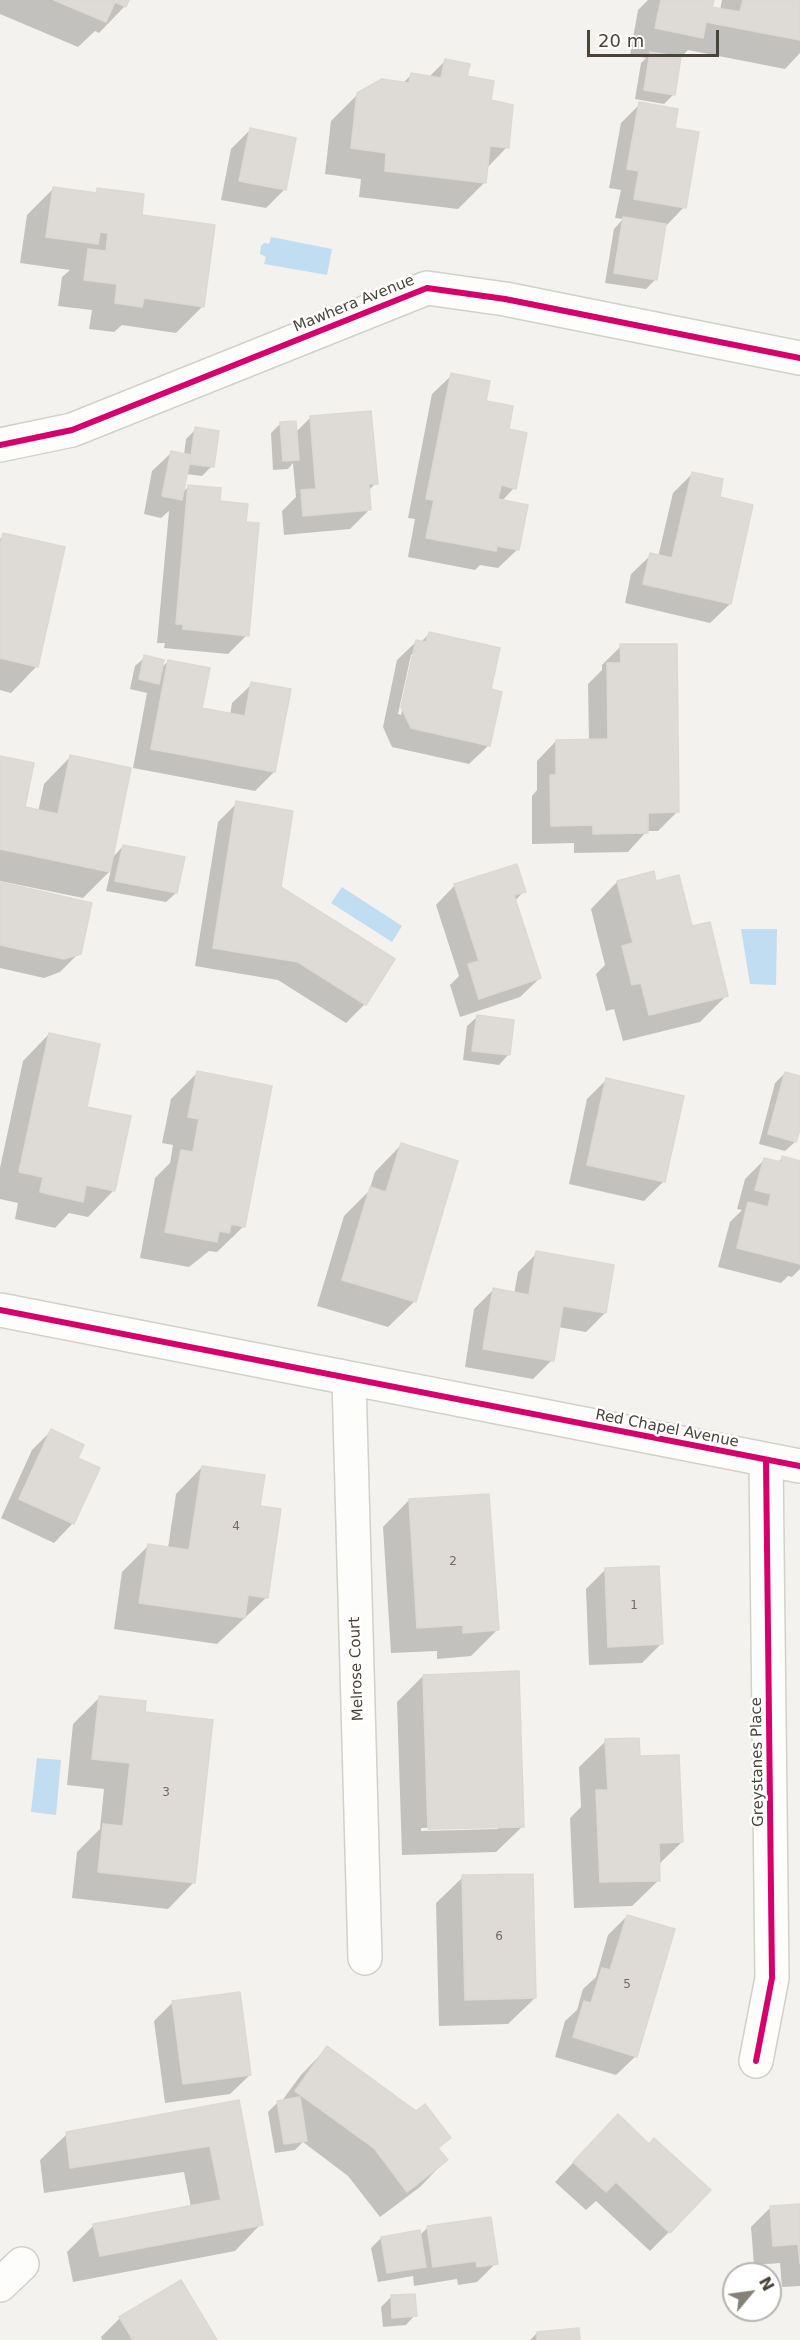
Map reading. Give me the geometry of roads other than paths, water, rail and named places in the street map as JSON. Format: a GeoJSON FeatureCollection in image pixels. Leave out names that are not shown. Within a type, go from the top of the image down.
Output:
{"type":"FeatureCollection","features":[{"type":"Feature","properties":{"kind":"street","name":"Mawhera Avenue"},"geometry":{"type":"LineString","coordinates":[[0,445],[72,430],[427,288],[505,299],[800,358]]}},
{"type":"Feature","properties":{"kind":"street","name":"Red Chapel Avenue"},"geometry":{"type":"LineString","coordinates":[[0,1310],[349,1380],[800,1466]]}},
{"type":"Feature","properties":{"kind":"street","name":"Melrose Court"},"geometry":{"type":"LineString","coordinates":[[349,1380],[364,1958]]}},
{"type":"Feature","properties":{"kind":"street","name":"Greystanes Place"},"geometry":{"type":"LineString","coordinates":[[756,2061],[772,1978],[766,1460]]}},
{"type":"Feature","properties":{"kind":"water"},"geometry":{"type":"Polygon","coordinates":[[[271,237],[332,249],[327,275],[264,264],[266,257],[260,254],[261,246],[264,243],[269,244],[271,237]]]}},
{"type":"Feature","properties":{"kind":"water"},"geometry":{"type":"Polygon","coordinates":[[[342,887],[402,926],[392,942],[331,903],[342,887]]]}},
{"type":"Feature","properties":{"kind":"water"},"geometry":{"type":"Polygon","coordinates":[[[741,929],[777,929],[776,985],[750,984],[741,929]]]}},
{"type":"Feature","properties":{"kind":"water"},"geometry":{"type":"Polygon","coordinates":[[[37,1758],[61,1760],[56,1815],[31,1812],[37,1758]]]}}]}
